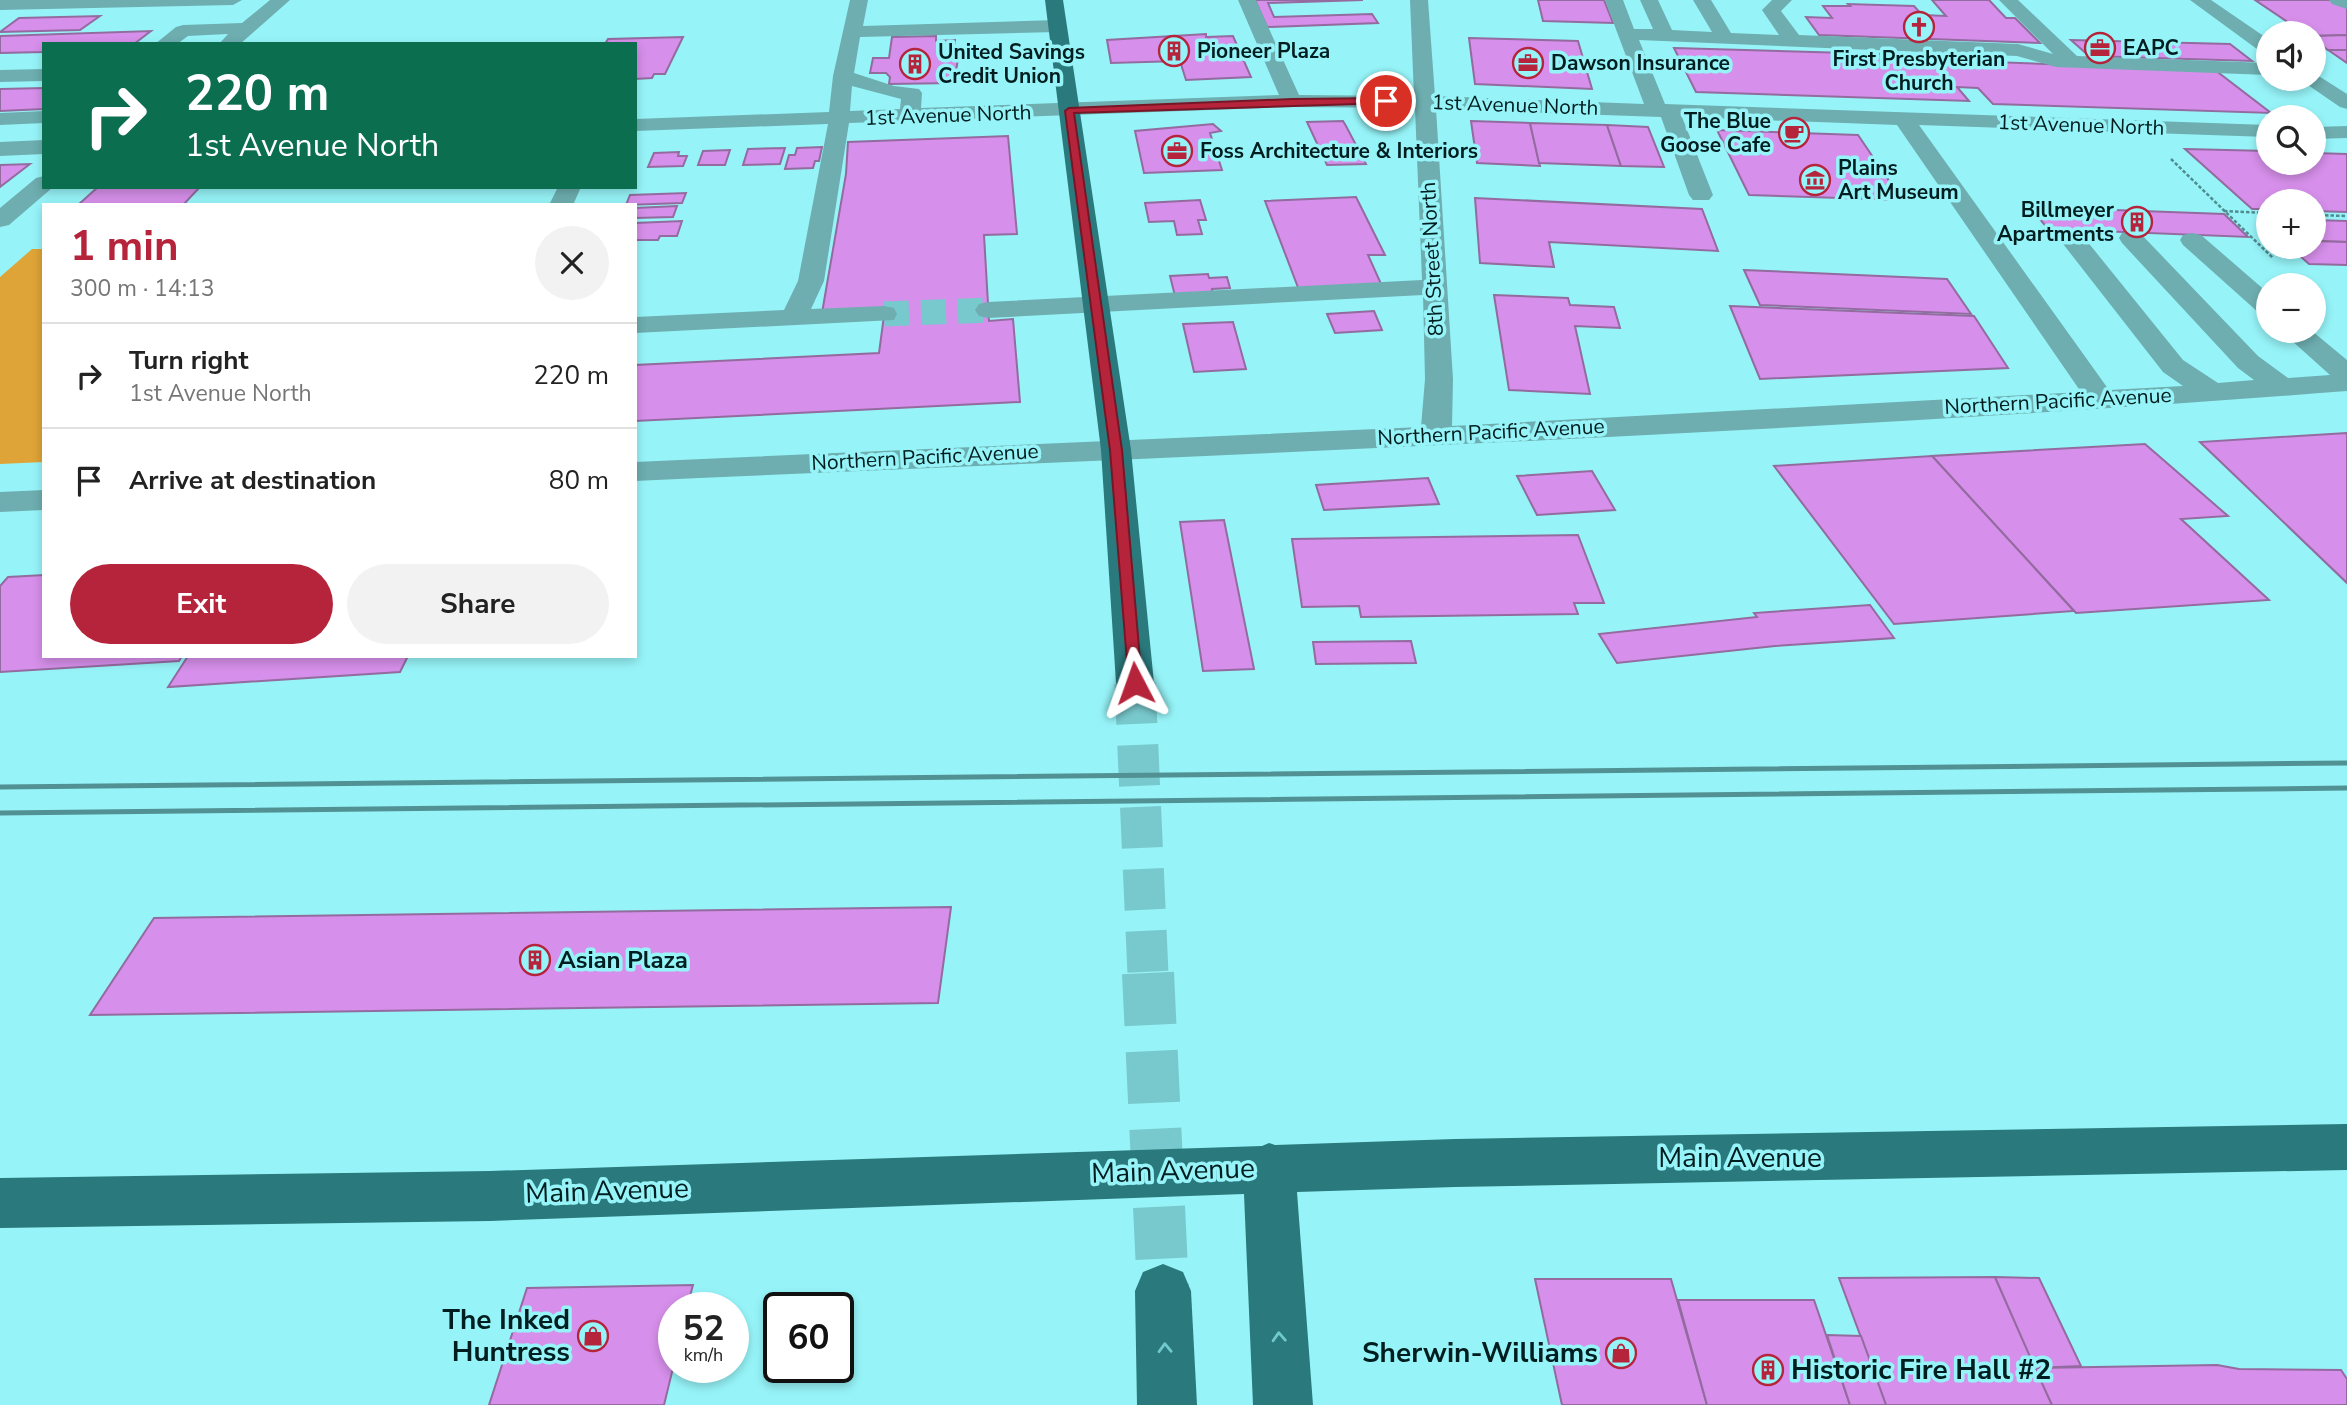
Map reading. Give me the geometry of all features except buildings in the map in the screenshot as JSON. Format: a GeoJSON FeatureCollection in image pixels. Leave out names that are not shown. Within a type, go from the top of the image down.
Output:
{"type":"FeatureCollection","features":[{"type":"Feature","properties":{"kind":"main road"},"geometry":{"type":"LineString","coordinates":[[1054,0],[1116,450],[1135,683]]}},
{"type":"Feature","properties":{"kind":"main road","name":"Main Avenue"},"geometry":{"type":"LineString","coordinates":[[0,1203],[490,1196],[1269,1167],[2347,1148]]}},
{"type":"Feature","properties":{"kind":"main road"},"geometry":{"type":"LineString","coordinates":[[1269,1167],[1283,1405]]}},
{"type":"Feature","properties":{"kind":"main road"},"geometry":{"type":"LineString","coordinates":[[1163,1291],[1167,1405]]}},
{"type":"Feature","properties":{"kind":"street"},"geometry":{"type":"LineString","coordinates":[[0,16],[9,5],[233,0]]}},
{"type":"Feature","properties":{"kind":"street"},"geometry":{"type":"LineString","coordinates":[[230,42],[281,0]]}},
{"type":"Feature","properties":{"kind":"street"},"geometry":{"type":"LineString","coordinates":[[1247,0],[1292,102]]}},
{"type":"Feature","properties":{"kind":"street","name":"8th Street North"},"geometry":{"type":"LineString","coordinates":[[1419,0],[1439,379],[1436,435]]}},
{"type":"Feature","properties":{"kind":"street"},"geometry":{"type":"LineString","coordinates":[[1614,0],[1701,195]]}},
{"type":"Feature","properties":{"kind":"street"},"geometry":{"type":"LineString","coordinates":[[1649,0],[1665,35]]}},
{"type":"Feature","properties":{"kind":"street"},"geometry":{"type":"LineString","coordinates":[[1702,0],[1724,37]]}},
{"type":"Feature","properties":{"kind":"street"},"geometry":{"type":"LineString","coordinates":[[1776,0],[1783,0]]}},
{"type":"Feature","properties":{"kind":"street"},"geometry":{"type":"LineString","coordinates":[[1783,0],[1771,10],[1792,39]]}},
{"type":"Feature","properties":{"kind":"street"},"geometry":{"type":"LineString","coordinates":[[2008,0],[2071,61]]}},
{"type":"Feature","properties":{"kind":"street"},"geometry":{"type":"LineString","coordinates":[[2199,0],[2256,40]]}},
{"type":"Feature","properties":{"kind":"street"},"geometry":{"type":"LineString","coordinates":[[2338,0],[2347,4]]}},
{"type":"Feature","properties":{"kind":"street"},"geometry":{"type":"LineString","coordinates":[[141,2],[122,18],[254,22]]}},
{"type":"Feature","properties":{"kind":"street"},"geometry":{"type":"LineString","coordinates":[[794,318],[811,281],[839,118],[843,76],[862,7]]}},
{"type":"Feature","properties":{"kind":"street"},"geometry":{"type":"LineString","coordinates":[[167,42],[183,31],[254,22]]}},
{"type":"Feature","properties":{"kind":"street"},"geometry":{"type":"LineString","coordinates":[[853,32],[879,38],[1057,26]]}},
{"type":"Feature","properties":{"kind":"street"},"geometry":{"type":"LineString","coordinates":[[1628,34],[1792,39],[2018,51],[2056,61],[2256,69]]}},
{"type":"Feature","properties":{"kind":"street"},"geometry":{"type":"LineString","coordinates":[[0,76],[42,75]]}},
{"type":"Feature","properties":{"kind":"street"},"geometry":{"type":"LineString","coordinates":[[843,76],[872,78],[892,92],[912,93],[910,116]]}},
{"type":"Feature","properties":{"kind":"street"},"geometry":{"type":"LineString","coordinates":[[2326,89],[2347,103]]}},
{"type":"Feature","properties":{"kind":"street","name":"1st Avenue North"},"geometry":{"type":"LineString","coordinates":[[637,125],[1292,102],[1426,101],[2256,131]]}},
{"type":"Feature","properties":{"kind":"street"},"geometry":{"type":"LineString","coordinates":[[0,119],[42,117]]}},
{"type":"Feature","properties":{"kind":"street"},"geometry":{"type":"LineString","coordinates":[[1904,119],[2101,400]]}},
{"type":"Feature","properties":{"kind":"street"},"geometry":{"type":"LineString","coordinates":[[2326,133],[2347,132]]}},
{"type":"Feature","properties":{"kind":"street"},"geometry":{"type":"LineString","coordinates":[[0,149],[42,147]]}},
{"type":"Feature","properties":{"kind":"street"},"geometry":{"type":"LineString","coordinates":[[0,220],[42,185]]}},
{"type":"Feature","properties":{"kind":"street"},"geometry":{"type":"LineString","coordinates":[[2069,235],[2173,366],[2210,392]]}},
{"type":"Feature","properties":{"kind":"street"},"geometry":{"type":"LineString","coordinates":[[2131,237],[2248,362],[2280,386]]}},
{"type":"Feature","properties":{"kind":"street"},"geometry":{"type":"LineString","coordinates":[[2192,240],[2256,296]]}},
{"type":"Feature","properties":{"kind":"street"},"geometry":{"type":"LineString","coordinates":[[988,310],[1435,287]]}},
{"type":"Feature","properties":{"kind":"street"},"geometry":{"type":"LineString","coordinates":[[637,325],[884,314]]}},
{"type":"Feature","properties":{"kind":"street"},"geometry":{"type":"LineString","coordinates":[[2310,343],[2347,374]]}},
{"type":"Feature","properties":{"kind":"street","name":"Northern Pacific Avenue"},"geometry":{"type":"LineString","coordinates":[[637,472],[1436,435],[2101,400],[2347,382]]}},
{"type":"Feature","properties":{"kind":"street"},"geometry":{"type":"LineString","coordinates":[[0,502],[42,500]]}},
{"type":"Feature","properties":{"kind":"path"},"geometry":{"type":"LineString","coordinates":[[2165,154],[2276,261]]}},
{"type":"Feature","properties":{"kind":"path"},"geometry":{"type":"LineString","coordinates":[[2224,211],[2256,212]]}},
{"type":"Feature","properties":{"kind":"path"},"geometry":{"type":"LineString","coordinates":[[2326,215],[2347,216]]}},
{"type":"Feature","properties":{"kind":"shaded area"},"geometry":{"type":"Polygon","coordinates":[[[32,249],[42,249],[42,462],[0,464],[0,277],[32,249]]]}},
{"type":"Feature","properties":{"kind":"tunnel"},"geometry":{"type":"LineString","coordinates":[[884,314],[988,310]]}},
{"type":"Feature","properties":{"kind":"tunnel"},"geometry":{"type":"LineString","coordinates":[[1135,683],[1148,974]]}},
{"type":"Feature","properties":{"kind":"tunnel"},"geometry":{"type":"LineString","coordinates":[[1148,973],[1163,1291]]}},
{"type":"Feature","properties":{"kind":"railway"},"geometry":{"type":"LineString","coordinates":[[0,787],[2347,763]]}},
{"type":"Feature","properties":{"kind":"railway"},"geometry":{"type":"LineString","coordinates":[[0,813],[2347,788]]}},
{"type":"Feature","properties":{"kind":"place","name":"First Presbyterian Church"},"geometry":{"type":"Point","coordinates":[1919,27]}},
{"type":"Feature","properties":{"kind":"place","name":"EAPC"},"geometry":{"type":"Point","coordinates":[2100,48]}},
{"type":"Feature","properties":{"kind":"place","name":"Pioneer Plaza"},"geometry":{"type":"Point","coordinates":[1174,51]}},
{"type":"Feature","properties":{"kind":"place","name":"Dawson Insurance"},"geometry":{"type":"Point","coordinates":[1528,63]}},
{"type":"Feature","properties":{"kind":"place","name":"United Savings Credit Union"},"geometry":{"type":"Point","coordinates":[915,64]}},
{"type":"Feature","properties":{"kind":"place","name":"The Blue Goose Cafe"},"geometry":{"type":"Point","coordinates":[1794,133]}},
{"type":"Feature","properties":{"kind":"place","name":"Foss Architecture & Interiors"},"geometry":{"type":"Point","coordinates":[1177,151]}},
{"type":"Feature","properties":{"kind":"place","name":"Plains Art Museum"},"geometry":{"type":"Point","coordinates":[1815,180]}},
{"type":"Feature","properties":{"kind":"place","name":"Billmeyer Apartments"},"geometry":{"type":"Point","coordinates":[2137,222]}},
{"type":"Feature","properties":{"kind":"place","name":"Asian Plaza"},"geometry":{"type":"Point","coordinates":[535,960]}},
{"type":"Feature","properties":{"kind":"place","name":"The Inked Huntress"},"geometry":{"type":"Point","coordinates":[593,1336]}},
{"type":"Feature","properties":{"kind":"place","name":"Sherwin-Williams"},"geometry":{"type":"Point","coordinates":[1621,1353]}},
{"type":"Feature","properties":{"kind":"place","name":"Historic Fire Hall #2"},"geometry":{"type":"Point","coordinates":[1768,1370]}},
{"type":"Feature","properties":{"kind":"route"},"geometry":{"type":"LineString","coordinates":[[1135,683],[1116,450],[1069,111],[1386,101]]}}]}
